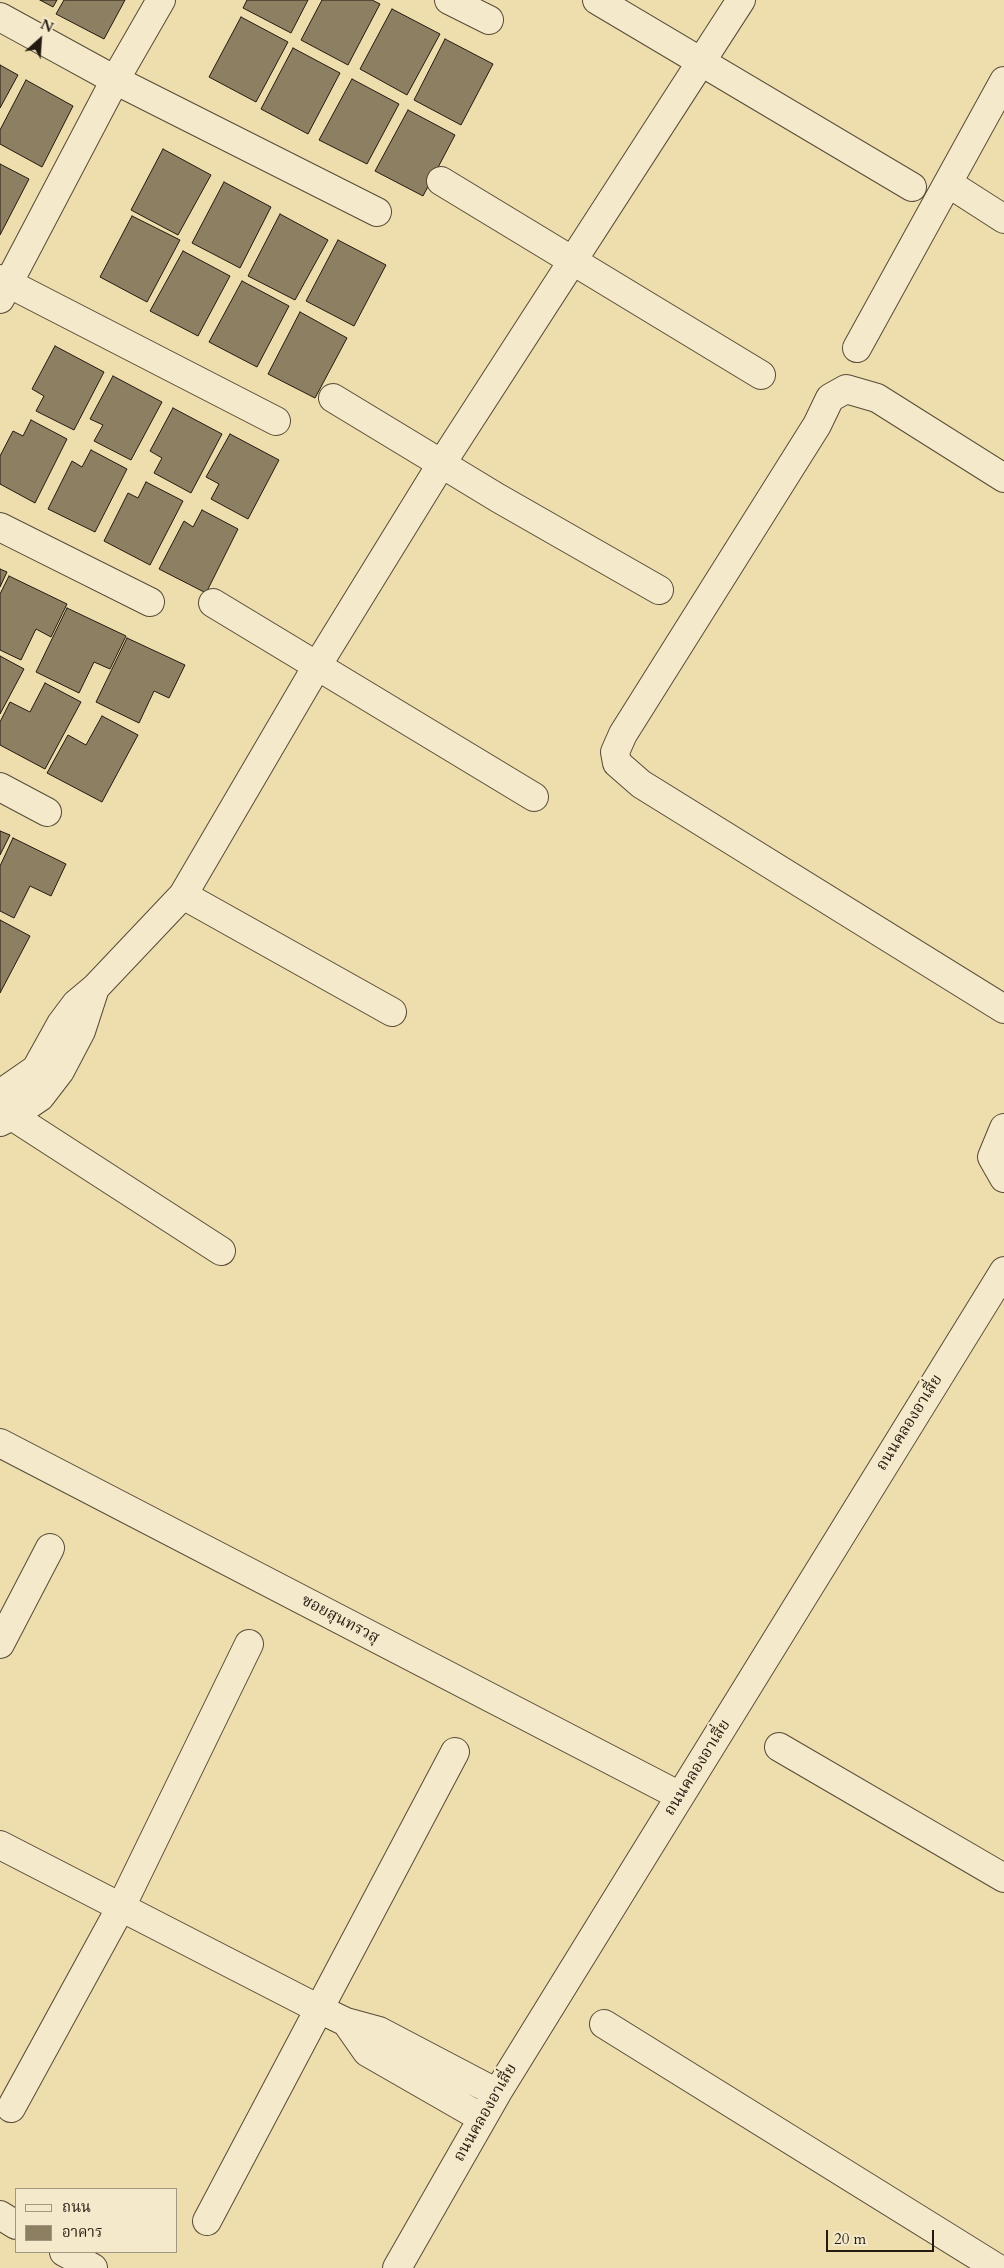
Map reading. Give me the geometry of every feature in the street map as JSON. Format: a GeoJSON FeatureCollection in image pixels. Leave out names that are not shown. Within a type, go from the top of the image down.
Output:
{"type":"FeatureCollection","features":[{"type":"Feature","properties":{"kind":"street"},"geometry":{"type":"LineString","coordinates":[[161,0],[115,80],[3,287],[276,422]]}},
{"type":"Feature","properties":{"kind":"street"},"geometry":{"type":"LineString","coordinates":[[449,0],[489,20]]}},
{"type":"Feature","properties":{"kind":"street"},"geometry":{"type":"LineString","coordinates":[[598,0],[912,188]]}},
{"type":"Feature","properties":{"kind":"street"},"geometry":{"type":"LineString","coordinates":[[3,1108],[40,1097],[60,1071],[81,1031],[95,988],[183,895],[317,666],[442,463],[741,0]]}},
{"type":"Feature","properties":{"kind":"street"},"geometry":{"type":"LineString","coordinates":[[0,17],[115,80],[377,212]]}},
{"type":"Feature","properties":{"kind":"street"},"geometry":{"type":"LineString","coordinates":[[857,348],[1004,81]]}},
{"type":"Feature","properties":{"kind":"street"},"geometry":{"type":"LineString","coordinates":[[441,181],[761,376]]}},
{"type":"Feature","properties":{"kind":"street"},"geometry":{"type":"LineString","coordinates":[[948,183],[1004,219]]}},
{"type":"Feature","properties":{"kind":"street"},"geometry":{"type":"LineString","coordinates":[[1004,478],[877,398],[846,389],[830,398],[817,425],[623,734],[615,752],[617,763],[641,784],[1004,1008]]}},
{"type":"Feature","properties":{"kind":"street"},"geometry":{"type":"LineString","coordinates":[[333,398],[659,590]]}},
{"type":"Feature","properties":{"kind":"street"},"geometry":{"type":"LineString","coordinates":[[0,527],[150,602]]}},
{"type":"Feature","properties":{"kind":"street"},"geometry":{"type":"LineString","coordinates":[[213,603],[534,797]]}},
{"type":"Feature","properties":{"kind":"street"},"geometry":{"type":"LineString","coordinates":[[0,788],[47,812]]}},
{"type":"Feature","properties":{"kind":"street"},"geometry":{"type":"LineString","coordinates":[[183,895],[392,1012]]}},
{"type":"Feature","properties":{"kind":"street"},"geometry":{"type":"LineString","coordinates":[[3,1108],[221,1251]]}},
{"type":"Feature","properties":{"kind":"street"},"geometry":{"type":"LineString","coordinates":[[1004,1128],[992,1157],[1004,1178]]}},
{"type":"Feature","properties":{"kind":"street","name":"ถนนคลองอาเสี่ย"},"geometry":{"type":"LineString","coordinates":[[397,2268],[497,2093],[1004,1271]]}},
{"type":"Feature","properties":{"kind":"street","name":"ซอยสุนทรวสุ"},"geometry":{"type":"LineString","coordinates":[[0,1443],[680,1796]]}},
{"type":"Feature","properties":{"kind":"street"},"geometry":{"type":"LineString","coordinates":[[0,1644],[50,1548]]}},
{"type":"Feature","properties":{"kind":"street"},"geometry":{"type":"LineString","coordinates":[[11,2108],[121,1907],[249,1644]]}},
{"type":"Feature","properties":{"kind":"street"},"geometry":{"type":"LineString","coordinates":[[779,1747],[1004,1878]]}},
{"type":"Feature","properties":{"kind":"street"},"geometry":{"type":"LineString","coordinates":[[207,2221],[455,1752]]}},
{"type":"Feature","properties":{"kind":"street"},"geometry":{"type":"LineString","coordinates":[[0,1844],[319,2009],[346,2022],[379,2031],[497,2093]]}},
{"type":"Feature","properties":{"kind":"street"},"geometry":{"type":"LineString","coordinates":[[346,2022],[367,2052],[482,2118]]}},
{"type":"Feature","properties":{"kind":"street"},"geometry":{"type":"LineString","coordinates":[[604,2024],[993,2267]]}},
{"type":"Feature","properties":{"kind":"street"},"geometry":{"type":"LineString","coordinates":[[0,2215],[15,2224]]}},
{"type":"Feature","properties":{"kind":"street"},"geometry":{"type":"LineString","coordinates":[[66,2253],[93,2268]]}},
{"type":"Feature","properties":{"kind":"building"},"geometry":{"type":"Polygon","coordinates":[[[40,0],[57,0],[53,7],[40,0]]]}},
{"type":"Feature","properties":{"kind":"building"},"geometry":{"type":"Polygon","coordinates":[[[64,0],[125,0],[104,39],[56,14],[64,0]]]}},
{"type":"Feature","properties":{"kind":"building"},"geometry":{"type":"Polygon","coordinates":[[[247,0],[308,0],[291,33],[243,8],[247,0]]]}},
{"type":"Feature","properties":{"kind":"building"},"geometry":{"type":"Polygon","coordinates":[[[322,0],[372,0],[380,4],[348,65],[301,40],[322,0]]]}},
{"type":"Feature","properties":{"kind":"building"},"geometry":{"type":"Polygon","coordinates":[[[392,9],[440,34],[407,95],[360,69],[392,9]]]}},
{"type":"Feature","properties":{"kind":"building"},"geometry":{"type":"Polygon","coordinates":[[[241,17],[288,42],[256,102],[209,77],[241,17]]]}},
{"type":"Feature","properties":{"kind":"building"},"geometry":{"type":"Polygon","coordinates":[[[445,39],[493,64],[461,125],[414,100],[445,39]]]}},
{"type":"Feature","properties":{"kind":"building"},"geometry":{"type":"Polygon","coordinates":[[[293,48],[340,73],[308,134],[261,109],[293,48]]]}},
{"type":"Feature","properties":{"kind":"building"},"geometry":{"type":"Polygon","coordinates":[[[0,65],[18,75],[0,108],[0,65]]]}},
{"type":"Feature","properties":{"kind":"building"},"geometry":{"type":"Polygon","coordinates":[[[352,79],[399,104],[367,164],[319,140],[352,79]]]}},
{"type":"Feature","properties":{"kind":"building"},"geometry":{"type":"Polygon","coordinates":[[[26,80],[73,106],[42,167],[0,144],[0,130],[26,80]]]}},
{"type":"Feature","properties":{"kind":"building"},"geometry":{"type":"Polygon","coordinates":[[[408,110],[455,135],[423,196],[375,171],[408,110]]]}},
{"type":"Feature","properties":{"kind":"building"},"geometry":{"type":"Polygon","coordinates":[[[163,149],[211,175],[178,235],[131,210],[163,149]]]}},
{"type":"Feature","properties":{"kind":"building"},"geometry":{"type":"Polygon","coordinates":[[[0,164],[29,179],[0,235],[0,164]]]}},
{"type":"Feature","properties":{"kind":"building"},"geometry":{"type":"Polygon","coordinates":[[[224,182],[271,207],[240,268],[192,243],[224,182]]]}},
{"type":"Feature","properties":{"kind":"building"},"geometry":{"type":"Polygon","coordinates":[[[280,214],[328,240],[295,300],[248,276],[280,214]]]}},
{"type":"Feature","properties":{"kind":"building"},"geometry":{"type":"Polygon","coordinates":[[[132,216],[180,240],[147,302],[100,277],[132,216]]]}},
{"type":"Feature","properties":{"kind":"building"},"geometry":{"type":"Polygon","coordinates":[[[338,240],[386,265],[354,326],[306,301],[338,240]]]}},
{"type":"Feature","properties":{"kind":"building"},"geometry":{"type":"Polygon","coordinates":[[[183,251],[230,276],[198,336],[150,311],[183,251]]]}},
{"type":"Feature","properties":{"kind":"building"},"geometry":{"type":"Polygon","coordinates":[[[242,281],[289,306],[257,367],[209,342],[242,281]]]}},
{"type":"Feature","properties":{"kind":"building"},"geometry":{"type":"Polygon","coordinates":[[[300,312],[347,338],[315,398],[268,374],[300,312]]]}},
{"type":"Feature","properties":{"kind":"building"},"geometry":{"type":"Polygon","coordinates":[[[55,346],[104,372],[74,430],[36,411],[44,396],[32,389],[55,346]]]}},
{"type":"Feature","properties":{"kind":"building"},"geometry":{"type":"Polygon","coordinates":[[[113,376],[162,402],[131,460],[94,441],[103,425],[90,419],[113,376]]]}},
{"type":"Feature","properties":{"kind":"building"},"geometry":{"type":"Polygon","coordinates":[[[173,408],[222,434],[191,493],[154,473],[162,458],[150,451],[173,408]]]}},
{"type":"Feature","properties":{"kind":"building"},"geometry":{"type":"Polygon","coordinates":[[[31,420],[67,439],[35,503],[0,484],[0,456],[13,431],[23,436],[31,420]]]}},
{"type":"Feature","properties":{"kind":"building"},"geometry":{"type":"Polygon","coordinates":[[[230,434],[279,460],[248,519],[211,499],[219,484],[206,477],[230,434]]]}},
{"type":"Feature","properties":{"kind":"building"},"geometry":{"type":"Polygon","coordinates":[[[91,450],[127,469],[95,532],[48,509],[72,461],[82,467],[91,450]]]}},
{"type":"Feature","properties":{"kind":"building"},"geometry":{"type":"Polygon","coordinates":[[[146,482],[183,501],[150,565],[104,541],[128,493],[138,498],[146,482]]]}},
{"type":"Feature","properties":{"kind":"building"},"geometry":{"type":"Polygon","coordinates":[[[202,510],[238,529],[206,593],[159,569],[184,521],[193,527],[202,510]]]}},
{"type":"Feature","properties":{"kind":"building"},"geometry":{"type":"Polygon","coordinates":[[[0,569],[7,572],[0,587],[0,569]]]}},
{"type":"Feature","properties":{"kind":"building"},"geometry":{"type":"Polygon","coordinates":[[[9,576],[67,604],[51,637],[36,629],[21,660],[0,650],[0,594],[9,576]]]}},
{"type":"Feature","properties":{"kind":"building"},"geometry":{"type":"Polygon","coordinates":[[[67,608],[126,636],[110,669],[94,662],[79,693],[36,672],[67,608]]]}},
{"type":"Feature","properties":{"kind":"building"},"geometry":{"type":"Polygon","coordinates":[[[127,638],[185,665],[169,698],[154,691],[139,723],[96,702],[127,638]]]}},
{"type":"Feature","properties":{"kind":"building"},"geometry":{"type":"Polygon","coordinates":[[[0,656],[24,669],[0,714],[0,656]]]}},
{"type":"Feature","properties":{"kind":"building"},"geometry":{"type":"Polygon","coordinates":[[[45,683],[81,702],[45,769],[0,745],[0,722],[10,702],[30,712],[45,683]]]}},
{"type":"Feature","properties":{"kind":"building"},"geometry":{"type":"Polygon","coordinates":[[[102,716],[138,735],[102,802],[47,773],[68,735],[86,745],[102,716]]]}},
{"type":"Feature","properties":{"kind":"building"},"geometry":{"type":"Polygon","coordinates":[[[0,831],[10,835],[0,855],[0,831]]]}},
{"type":"Feature","properties":{"kind":"building"},"geometry":{"type":"Polygon","coordinates":[[[13,838],[66,864],[51,896],[30,886],[14,918],[0,911],[0,866],[13,838]]]}},
{"type":"Feature","properties":{"kind":"building"},"geometry":{"type":"Polygon","coordinates":[[[0,920],[30,936],[0,993],[0,920]]]}}]}
